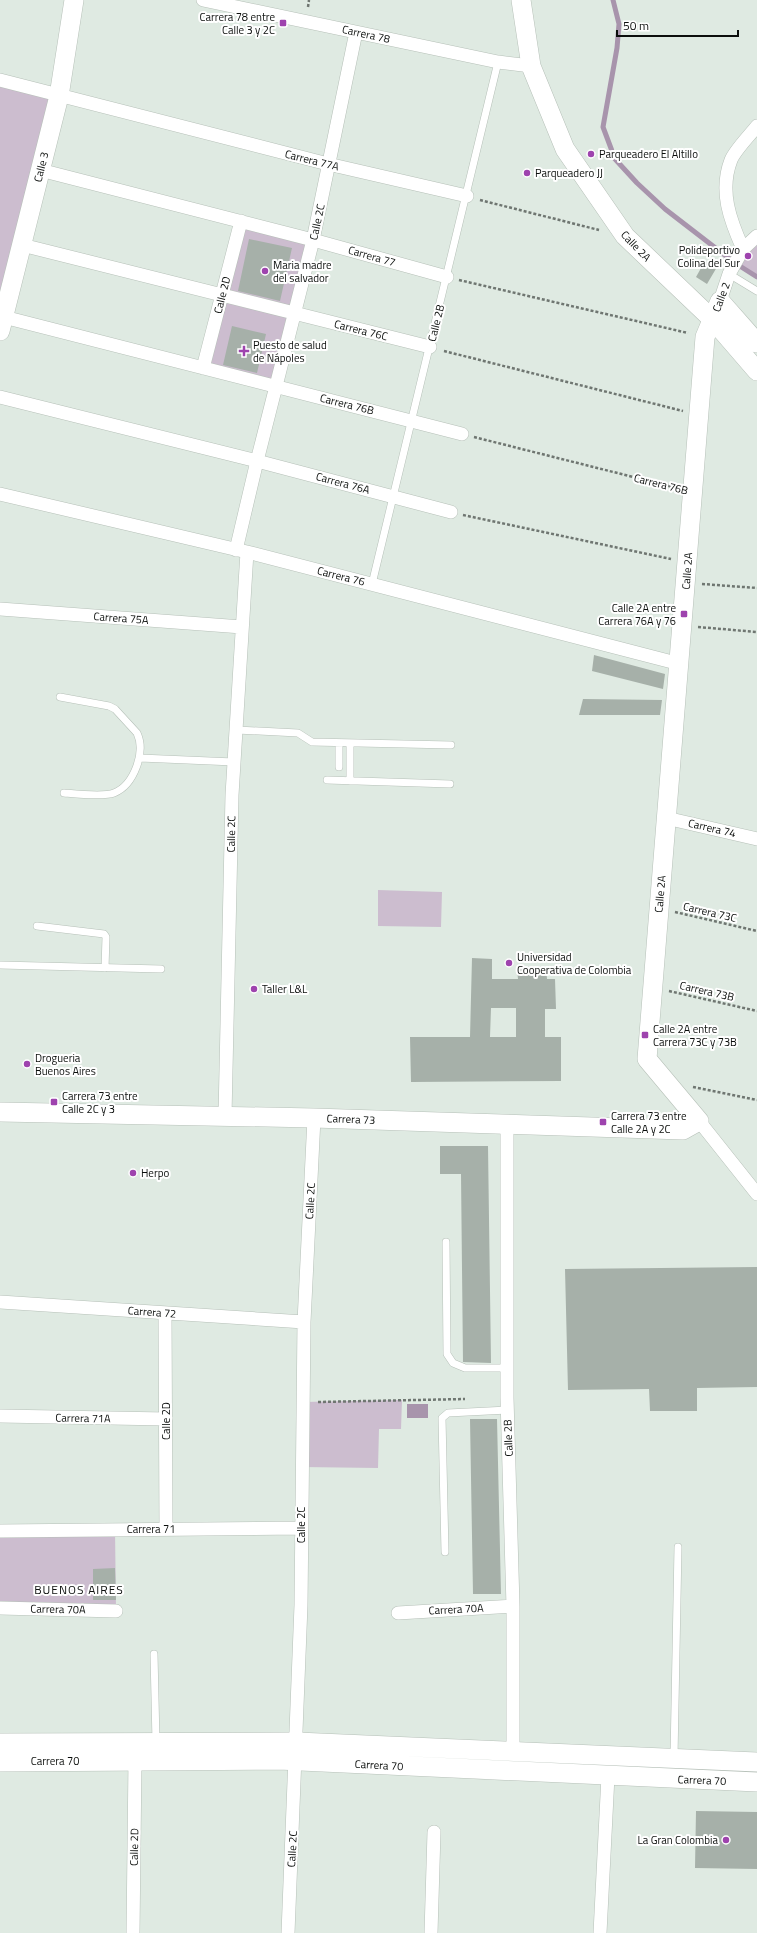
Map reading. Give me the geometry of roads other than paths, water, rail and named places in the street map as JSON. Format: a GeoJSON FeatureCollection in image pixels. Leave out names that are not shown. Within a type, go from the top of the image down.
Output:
{"type":"FeatureCollection","features":[{"type":"Feature","properties":{"kind":"street","name":"Calle 3"},"geometry":{"type":"LineString","coordinates":[[1,322],[22,245],[59,96],[74,0]]}},
{"type":"Feature","properties":{"kind":"street","name":"Carrera 78"},"geometry":{"type":"LineString","coordinates":[[203,0],[498,62],[531,66]]}},
{"type":"Feature","properties":{"kind":"street"},"geometry":{"type":"LineString","coordinates":[[521,0],[531,66]]}},
{"type":"Feature","properties":{"kind":"street","name":"Calle 2C"},"geometry":{"type":"LineString","coordinates":[[225,1116],[234,762],[242,627],[242,551],[256,461],[313,240],[356,32]]}},
{"type":"Feature","properties":{"kind":"street","name":"Calle 2A"},"geometry":{"type":"LineString","coordinates":[[531,66],[565,149],[625,236],[709,329],[699,415],[647,1059],[699,1121]]}},
{"type":"Feature","properties":{"kind":"street","name":"Carrera 77A"},"geometry":{"type":"LineString","coordinates":[[0,80],[328,164],[467,196]]}},
{"type":"Feature","properties":{"kind":"street"},"geometry":{"type":"LineString","coordinates":[[742,249],[727,209],[725,194],[731,159],[757,126]]}},
{"type":"Feature","properties":{"kind":"street","name":"Carrera 77"},"geometry":{"type":"LineString","coordinates":[[40,170],[241,221],[447,277]]}},
{"type":"Feature","properties":{"kind":"street","name":"Calle 2D"},"geometry":{"type":"LineString","coordinates":[[203,368],[241,221]]}},
{"type":"Feature","properties":{"kind":"street","name":"Calle 2"},"geometry":{"type":"LineString","coordinates":[[709,329],[729,274],[742,249],[757,236]]}},
{"type":"Feature","properties":{"kind":"street","name":"Carrera 76C"},"geometry":{"type":"LineString","coordinates":[[22,245],[430,347]]}},
{"type":"Feature","properties":{"kind":"street"},"geometry":{"type":"LineString","coordinates":[[720,301],[757,343]]}},
{"type":"Feature","properties":{"kind":"street","name":"Carrera 76B"},"geometry":{"type":"LineString","coordinates":[[1,322],[203,368],[462,434]]}},
{"type":"Feature","properties":{"kind":"street"},"geometry":{"type":"LineString","coordinates":[[709,329],[757,371]]}},
{"type":"Feature","properties":{"kind":"street","name":"Carrera 76A"},"geometry":{"type":"LineString","coordinates":[[0,397],[256,461],[451,512]]}},
{"type":"Feature","properties":{"kind":"street","name":"Carrera 76"},"geometry":{"type":"LineString","coordinates":[[0,494],[242,551],[680,664]]}},
{"type":"Feature","properties":{"kind":"street","name":"Carrera 75A"},"geometry":{"type":"LineString","coordinates":[[0,609],[242,627]]}},
{"type":"Feature","properties":{"kind":"street","name":"Carrera 74"},"geometry":{"type":"LineString","coordinates":[[666,818],[757,839]]}},
{"type":"Feature","properties":{"kind":"street","name":"Carrera 73"},"geometry":{"type":"LineString","coordinates":[[0,1112],[314,1118],[507,1126],[683,1130],[699,1121]]}},
{"type":"Feature","properties":{"kind":"street","name":"Calle 2C"},"geometry":{"type":"LineString","coordinates":[[288,1933],[301,1605],[304,1322],[314,1118]]}},
{"type":"Feature","properties":{"kind":"street"},"geometry":{"type":"LineString","coordinates":[[699,1121],[757,1194]]}},
{"type":"Feature","properties":{"kind":"street","name":"Calle 2B"},"geometry":{"type":"LineString","coordinates":[[507,1126],[507,1368],[513,1606],[513,1751]]}},
{"type":"Feature","properties":{"kind":"street","name":"Carrera 72"},"geometry":{"type":"LineString","coordinates":[[0,1302],[304,1322]]}},
{"type":"Feature","properties":{"kind":"street","name":"Calle 2D"},"geometry":{"type":"LineString","coordinates":[[165,1313],[166,1528]]}},
{"type":"Feature","properties":{"kind":"street","name":"Carrera 71A"},"geometry":{"type":"LineString","coordinates":[[0,1416],[166,1419]]}},
{"type":"Feature","properties":{"kind":"street","name":"Carrera 71"},"geometry":{"type":"LineString","coordinates":[[0,1531],[166,1528],[301,1528]]}},
{"type":"Feature","properties":{"kind":"street","name":"Carrera 70A"},"geometry":{"type":"LineString","coordinates":[[398,1613],[513,1606]]}},
{"type":"Feature","properties":{"kind":"street","name":"Carrera 70A"},"geometry":{"type":"LineString","coordinates":[[0,1608],[116,1610]]}},
{"type":"Feature","properties":{"kind":"street","name":"Carrera 70"},"geometry":{"type":"LineString","coordinates":[[0,1743],[296,1742],[757,1762]]}},
{"type":"Feature","properties":{"kind":"street","name":"Carrera 70"},"geometry":{"type":"LineString","coordinates":[[0,1762],[296,1760],[757,1782]]}},
{"type":"Feature","properties":{"kind":"street","name":"Calle 2D"},"geometry":{"type":"LineString","coordinates":[[133,1933],[135,1761]]}},
{"type":"Feature","properties":{"kind":"street"},"geometry":{"type":"LineString","coordinates":[[600,1933],[608,1776]]}},
{"type":"Feature","properties":{"kind":"street"},"geometry":{"type":"LineString","coordinates":[[431,1933],[434,1832]]}},
{"type":"Feature","properties":{"kind":"lane","name":"Calle 2B"},"geometry":{"type":"LineString","coordinates":[[372,584],[467,196],[498,62]]}},
{"type":"Feature","properties":{"kind":"lane"},"geometry":{"type":"LineString","coordinates":[[729,274],[757,291]]}},
{"type":"Feature","properties":{"kind":"lane"},"geometry":{"type":"LineString","coordinates":[[60,697],[109,706],[115,709],[137,733],[140,758],[139,764],[122,789],[113,793],[64,793]]}},
{"type":"Feature","properties":{"kind":"lane"},"geometry":{"type":"LineString","coordinates":[[237,730],[298,732],[312,742],[451,745]]}},
{"type":"Feature","properties":{"kind":"lane"},"geometry":{"type":"LineString","coordinates":[[339,767],[340,743]]}},
{"type":"Feature","properties":{"kind":"lane"},"geometry":{"type":"LineString","coordinates":[[350,744],[350,781]]}},
{"type":"Feature","properties":{"kind":"lane"},"geometry":{"type":"LineString","coordinates":[[140,758],[234,762]]}},
{"type":"Feature","properties":{"kind":"lane"},"geometry":{"type":"LineString","coordinates":[[327,780],[450,784]]}},
{"type":"Feature","properties":{"kind":"lane"},"geometry":{"type":"LineString","coordinates":[[37,926],[104,934],[106,937],[105,968]]}},
{"type":"Feature","properties":{"kind":"lane"},"geometry":{"type":"LineString","coordinates":[[0,965],[161,969]]}},
{"type":"Feature","properties":{"kind":"lane"},"geometry":{"type":"LineString","coordinates":[[446,1242],[447,1354],[454,1363],[464,1368],[507,1368]]}},
{"type":"Feature","properties":{"kind":"lane"},"geometry":{"type":"LineString","coordinates":[[445,1552],[442,1418],[448,1413],[508,1410]]}},
{"type":"Feature","properties":{"kind":"lane"},"geometry":{"type":"LineString","coordinates":[[674,1758],[678,1547]]}},
{"type":"Feature","properties":{"kind":"lane"},"geometry":{"type":"LineString","coordinates":[[154,1654],[156,1743]]}},
{"type":"Feature","properties":{"kind":"waterway"},"geometry":{"type":"LineString","coordinates":[[613,0],[619,24],[617,48],[603,127],[615,159],[637,183],[665,209],[735,263],[757,277]]}},
{"type":"Feature","properties":{"kind":"place","name":"Carrera 78 entre Calle 3 y 2C"},"geometry":{"type":"Point","coordinates":[283,23]}},
{"type":"Feature","properties":{"kind":"place","name":"Parqueadero El Altillo"},"geometry":{"type":"Point","coordinates":[591,154]}},
{"type":"Feature","properties":{"kind":"place","name":"Parqueadero JJ"},"geometry":{"type":"Point","coordinates":[527,173]}},
{"type":"Feature","properties":{"kind":"place","name":"Polideportivo Colina del Sur"},"geometry":{"type":"Point","coordinates":[748,256]}},
{"type":"Feature","properties":{"kind":"place","name":"Maria madre del salvador"},"geometry":{"type":"Point","coordinates":[265,271]}},
{"type":"Feature","properties":{"kind":"place","name":"Puesto de salud de Nápoles"},"geometry":{"type":"Point","coordinates":[244,351]}},
{"type":"Feature","properties":{"kind":"place","name":"Calle 2A entre Carrera 76A y 76"},"geometry":{"type":"Point","coordinates":[684,614]}},
{"type":"Feature","properties":{"kind":"place","name":"Universidad Cooperativa de Colombia"},"geometry":{"type":"Point","coordinates":[509,963]}},
{"type":"Feature","properties":{"kind":"place","name":"Taller L&L"},"geometry":{"type":"Point","coordinates":[254,989]}},
{"type":"Feature","properties":{"kind":"place","name":"Calle 2A entre Carrera 73C y 73B"},"geometry":{"type":"Point","coordinates":[645,1035]}},
{"type":"Feature","properties":{"kind":"place","name":"Drogueria Buenos Aires"},"geometry":{"type":"Point","coordinates":[27,1064]}},
{"type":"Feature","properties":{"kind":"place","name":"Carrera 73 entre Calle 2C y 3"},"geometry":{"type":"Point","coordinates":[54,1102]}},
{"type":"Feature","properties":{"kind":"place","name":"Carrera 73 entre Calle 2A y 2C"},"geometry":{"type":"Point","coordinates":[603,1122]}},
{"type":"Feature","properties":{"kind":"place","name":"Herpo"},"geometry":{"type":"Point","coordinates":[133,1173]}},
{"type":"Feature","properties":{"kind":"place","name":"La Gran Colombia"},"geometry":{"type":"Point","coordinates":[726,1840]}},
{"type":"Feature","properties":{"kind":"district","name":"BUENOS AIRES"},"geometry":{"type":"Point","coordinates":[79,1589]}}]}
